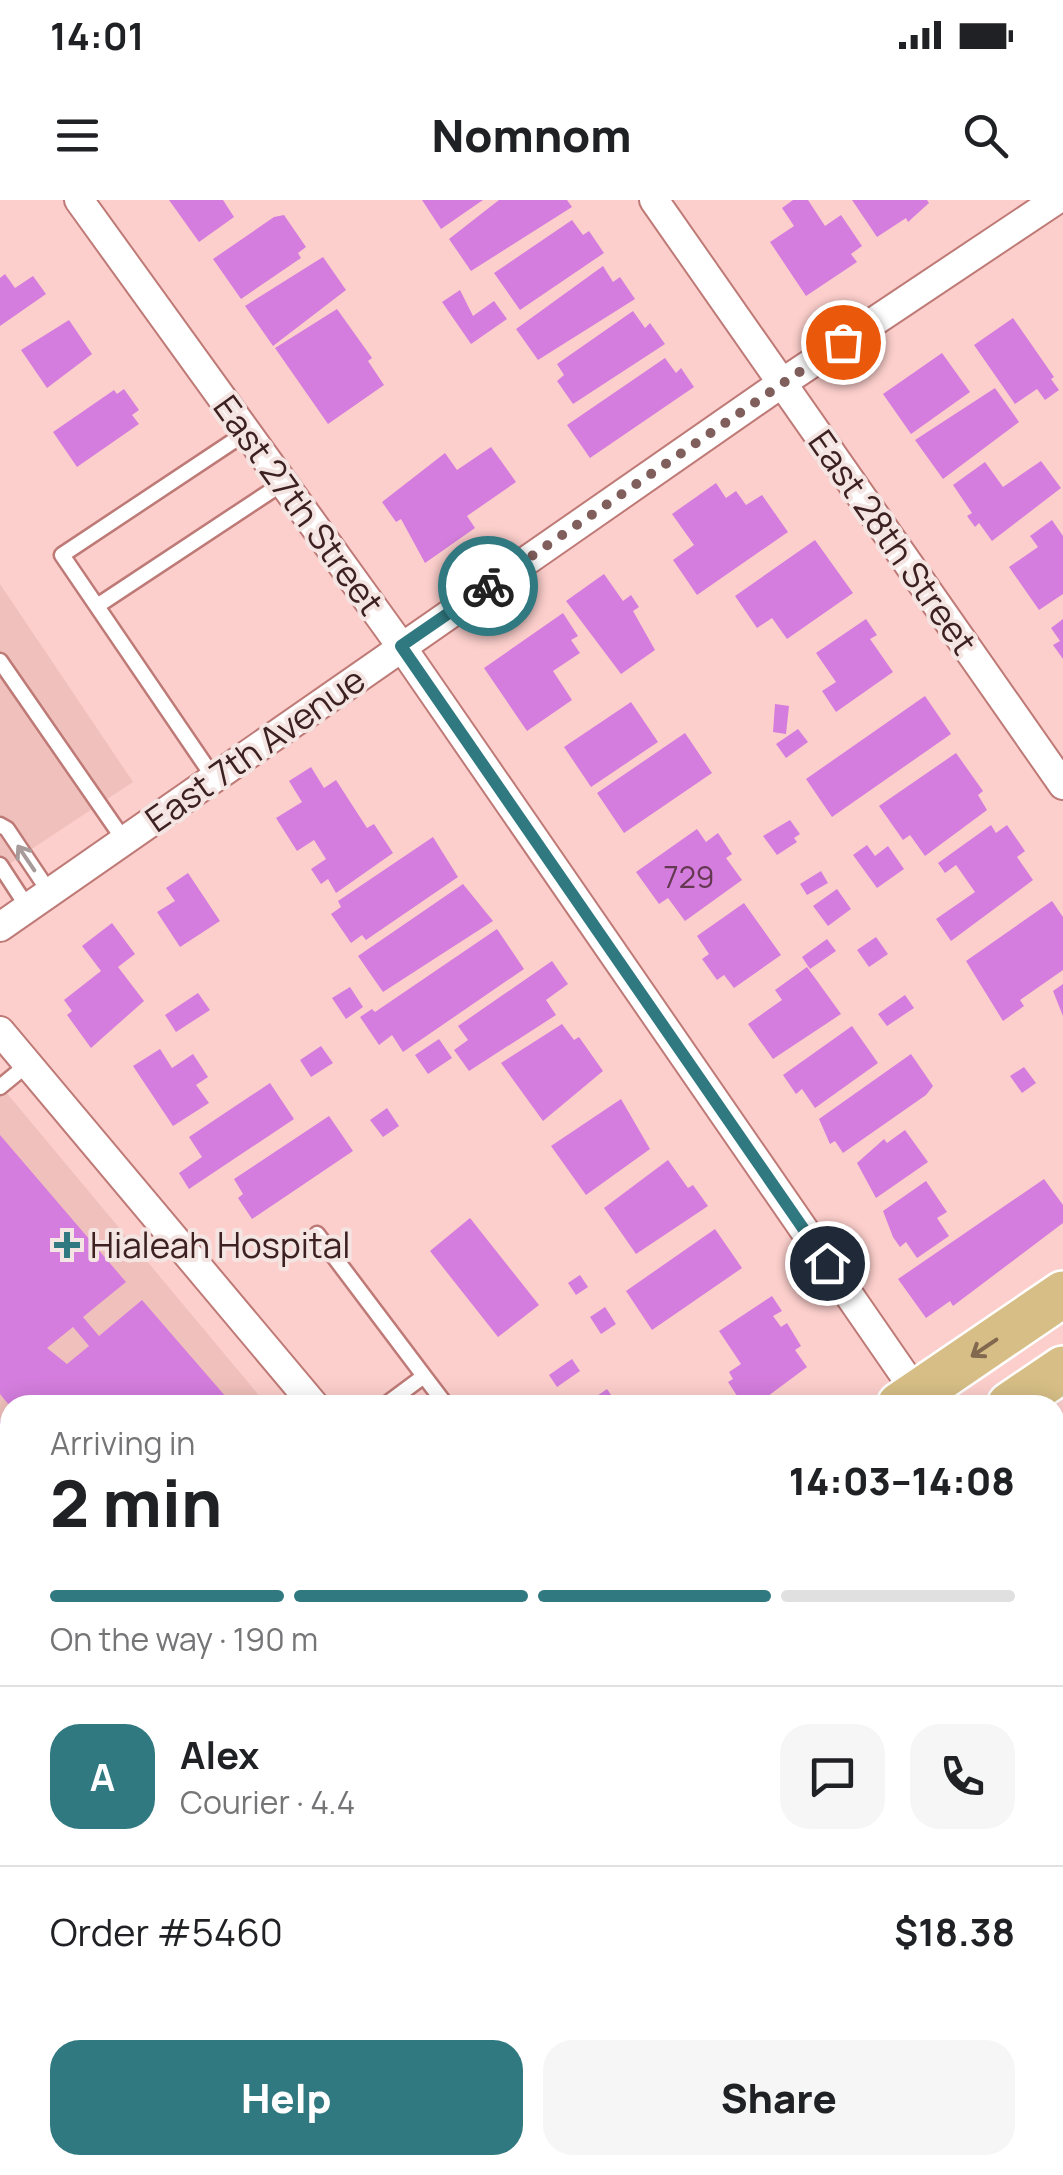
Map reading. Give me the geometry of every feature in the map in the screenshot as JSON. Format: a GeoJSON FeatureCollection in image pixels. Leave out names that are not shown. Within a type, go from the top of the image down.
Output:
{"type":"FeatureCollection","features":[{"type":"Feature","properties":{"kind":"main road"},"geometry":{"type":"LineString","coordinates":[[922,1395],[1063,1294]]}},
{"type":"Feature","properties":{"kind":"main road"},"geometry":{"type":"LineString","coordinates":[[1025,1395],[1063,1369]]}},
{"type":"Feature","properties":{"kind":"street","name":"East 27th Street"},"geometry":{"type":"LineString","coordinates":[[80,200],[401,646],[910,1395]]}},
{"type":"Feature","properties":{"kind":"street","name":"East 28th Street"},"geometry":{"type":"LineString","coordinates":[[654,200],[1063,785]]}},
{"type":"Feature","properties":{"kind":"street","name":"East 7th Avenue"},"geometry":{"type":"LineString","coordinates":[[0,927],[782,382],[1056,200]]}},
{"type":"Feature","properties":{"kind":"street"},"geometry":{"type":"LineString","coordinates":[[0,1031],[306,1395]]}},
{"type":"Feature","properties":{"kind":"lane"},"geometry":{"type":"LineString","coordinates":[[214,778],[62,555],[247,432]]}},
{"type":"Feature","properties":{"kind":"lane"},"geometry":{"type":"LineString","coordinates":[[97,606],[283,483]]}},
{"type":"Feature","properties":{"kind":"lane"},"geometry":{"type":"LineString","coordinates":[[0,661],[124,840]]}},
{"type":"Feature","properties":{"kind":"lane"},"geometry":{"type":"LineString","coordinates":[[0,826],[7,829],[39,900]]}},
{"type":"Feature","properties":{"kind":"lane"},"geometry":{"type":"LineString","coordinates":[[0,865],[39,900]]}},
{"type":"Feature","properties":{"kind":"lane"},"geometry":{"type":"LineString","coordinates":[[0,1087],[28,1064]]}},
{"type":"Feature","properties":{"kind":"lane"},"geometry":{"type":"LineString","coordinates":[[317,1234],[438,1395]]}},
{"type":"Feature","properties":{"kind":"lane"},"geometry":{"type":"LineString","coordinates":[[399,1395],[424,1376]]}},
{"type":"Feature","properties":{"kind":"shaded area"},"geometry":{"type":"Polygon","coordinates":[[[0,584],[133,782],[0,870],[0,584]]]}},
{"type":"Feature","properties":{"kind":"shaded area","name":"Hialeah Hospital"},"geometry":{"type":"Polygon","coordinates":[[[0,1085],[259,1395],[0,1395],[0,1085]]]}},
{"type":"Feature","properties":{"kind":"building"},"geometry":{"type":"Polygon","coordinates":[[[169,200],[223,200],[234,217],[199,242],[169,200]]]}},
{"type":"Feature","properties":{"kind":"building"},"geometry":{"type":"Polygon","coordinates":[[[422,200],[483,200],[441,229],[422,200]]]}},
{"type":"Feature","properties":{"kind":"building"},"geometry":{"type":"Polygon","coordinates":[[[499,200],[567,200],[572,207],[471,271],[449,239],[499,200]]]}},
{"type":"Feature","properties":{"kind":"building"},"geometry":{"type":"Polygon","coordinates":[[[793,200],[808,200],[825,226],[841,215],[862,246],[851,254],[857,262],[806,296],[770,242],[794,226],[782,208],[793,200]]]}},
{"type":"Feature","properties":{"kind":"building"},"geometry":{"type":"Polygon","coordinates":[[[852,200],[929,203],[908,222],[906,218],[877,237],[852,200]]]}},
{"type":"Feature","properties":{"kind":"building"},"geometry":{"type":"Polygon","coordinates":[[[284,215],[306,247],[298,253],[301,258],[241,299],[213,259],[274,217],[284,215]]]}},
{"type":"Feature","properties":{"kind":"building"},"geometry":{"type":"Polygon","coordinates":[[[572,220],[583,235],[589,231],[604,253],[520,310],[494,273],[572,220]]]}},
{"type":"Feature","properties":{"kind":"building"},"geometry":{"type":"Polygon","coordinates":[[[323,257],[346,290],[273,346],[245,306],[323,257]]]}},
{"type":"Feature","properties":{"kind":"building"},"geometry":{"type":"Polygon","coordinates":[[[603,266],[613,282],[620,277],[635,299],[538,360],[516,329],[603,266]]]}},
{"type":"Feature","properties":{"kind":"building"},"geometry":{"type":"Polygon","coordinates":[[[5,274],[15,288],[33,276],[46,294],[0,326],[0,278],[5,274]]]}},
{"type":"Feature","properties":{"kind":"building"},"geometry":{"type":"Polygon","coordinates":[[[460,290],[473,316],[494,301],[507,319],[471,344],[442,302],[460,290]]]}},
{"type":"Feature","properties":{"kind":"building"},"geometry":{"type":"Polygon","coordinates":[[[337,309],[372,358],[368,361],[384,385],[328,424],[275,348],[337,309]]]}},
{"type":"Feature","properties":{"kind":"building"},"geometry":{"type":"Polygon","coordinates":[[[633,311],[645,328],[650,323],[665,344],[573,404],[557,381],[564,375],[557,364],[633,311]]]}},
{"type":"Feature","properties":{"kind":"building"},"geometry":{"type":"Polygon","coordinates":[[[1013,318],[1054,377],[1051,379],[1059,390],[1045,400],[1037,389],[1015,404],[974,345],[1013,318]]]}},
{"type":"Feature","properties":{"kind":"building"},"geometry":{"type":"Polygon","coordinates":[[[69,320],[92,354],[47,388],[21,350],[69,320]]]}},
{"type":"Feature","properties":{"kind":"building"},"geometry":{"type":"Polygon","coordinates":[[[942,353],[970,392],[911,434],[883,394],[942,353]]]}},
{"type":"Feature","properties":{"kind":"building"},"geometry":{"type":"Polygon","coordinates":[[[665,358],[676,373],[681,368],[694,387],[590,458],[567,425],[665,358]]]}},
{"type":"Feature","properties":{"kind":"building"},"geometry":{"type":"Polygon","coordinates":[[[995,388],[1019,422],[943,479],[915,440],[995,388]]]}},
{"type":"Feature","properties":{"kind":"building"},"geometry":{"type":"Polygon","coordinates":[[[124,389],[139,410],[132,415],[139,424],[77,467],[53,432],[114,390],[117,394],[124,389]]]}},
{"type":"Feature","properties":{"kind":"building"},"geometry":{"type":"Polygon","coordinates":[[[491,447],[516,482],[467,516],[475,528],[425,563],[401,519],[396,522],[382,502],[445,453],[457,470],[491,447]]]}},
{"type":"Feature","properties":{"kind":"building"},"geometry":{"type":"Polygon","coordinates":[[[1041,461],[1061,488],[992,541],[979,523],[975,527],[967,516],[972,513],[953,485],[985,462],[1003,487],[1041,461]]]}},
{"type":"Feature","properties":{"kind":"building"},"geometry":{"type":"Polygon","coordinates":[[[716,483],[726,498],[736,491],[746,505],[762,495],[788,532],[697,595],[673,560],[694,545],[672,514],[716,483]]]}},
{"type":"Feature","properties":{"kind":"building"},"geometry":{"type":"Polygon","coordinates":[[[1052,520],[1063,536],[1063,594],[1039,610],[1009,567],[1038,547],[1030,536],[1052,520]]]}},
{"type":"Feature","properties":{"kind":"building"},"geometry":{"type":"Polygon","coordinates":[[[815,540],[853,593],[787,639],[772,618],[757,628],[735,596],[815,540]]]}},
{"type":"Feature","properties":{"kind":"building"},"geometry":{"type":"Polygon","coordinates":[[[604,574],[623,601],[631,595],[639,607],[633,611],[655,650],[621,674],[566,601],[604,574]]]}},
{"type":"Feature","properties":{"kind":"building"},"geometry":{"type":"Polygon","coordinates":[[[563,613],[578,636],[571,640],[580,653],[553,671],[572,700],[527,731],[484,668],[563,613]]]}},
{"type":"Feature","properties":{"kind":"building"},"geometry":{"type":"Polygon","coordinates":[[[866,619],[877,635],[870,639],[893,672],[836,712],[822,691],[836,682],[816,653],[866,619]]]}},
{"type":"Feature","properties":{"kind":"building"},"geometry":{"type":"Polygon","coordinates":[[[1063,619],[1063,659],[1053,645],[1060,641],[1051,628],[1063,619]]]}},
{"type":"Feature","properties":{"kind":"building"},"geometry":{"type":"Polygon","coordinates":[[[925,696],[951,734],[832,817],[806,779],[925,696]]]}},
{"type":"Feature","properties":{"kind":"building"},"geometry":{"type":"Polygon","coordinates":[[[631,702],[658,742],[591,787],[564,747],[631,702]]]}},
{"type":"Feature","properties":{"kind":"building"},"geometry":{"type":"Polygon","coordinates":[[[775,704],[789,706],[786,734],[773,732],[775,704]]]}},
{"type":"Feature","properties":{"kind":"building"},"geometry":{"type":"Polygon","coordinates":[[[798,729],[808,742],[786,758],[776,744],[798,729]]]}},
{"type":"Feature","properties":{"kind":"building"},"geometry":{"type":"Polygon","coordinates":[[[685,733],[712,773],[624,833],[597,793],[685,733]]]}},
{"type":"Feature","properties":{"kind":"building"},"geometry":{"type":"Polygon","coordinates":[[[956,753],[983,791],[978,795],[987,810],[925,856],[910,835],[903,840],[879,806],[956,753]]]}},
{"type":"Feature","properties":{"kind":"building"},"geometry":{"type":"Polygon","coordinates":[[[311,767],[324,788],[336,780],[367,828],[374,824],[393,853],[336,893],[328,879],[321,884],[311,869],[326,859],[314,840],[297,851],[276,818],[302,802],[289,781],[311,767]]]}},
{"type":"Feature","properties":{"kind":"building"},"geometry":{"type":"Polygon","coordinates":[[[790,820],[800,834],[794,838],[797,842],[777,855],[763,836],[790,820]]]}},
{"type":"Feature","properties":{"kind":"building"},"geometry":{"type":"Polygon","coordinates":[[[991,825],[996,833],[1007,825],[1025,851],[1017,857],[1033,880],[951,941],[936,919],[975,892],[956,865],[945,873],[938,863],[991,825]]]}},
{"type":"Feature","properties":{"kind":"building"},"geometry":{"type":"Polygon","coordinates":[[[697,829],[706,842],[718,833],[732,854],[726,858],[742,880],[685,921],[668,898],[659,904],[636,872],[697,829]]]}},
{"type":"Feature","properties":{"kind":"building"},"geometry":{"type":"Polygon","coordinates":[[[433,837],[458,877],[366,940],[362,935],[351,943],[331,914],[341,907],[338,901],[433,837]]]}},
{"type":"Feature","properties":{"kind":"building"},"geometry":{"type":"Polygon","coordinates":[[[867,845],[875,856],[888,846],[904,869],[877,888],[853,855],[867,845]]]}},
{"type":"Feature","properties":{"kind":"building"},"geometry":{"type":"Polygon","coordinates":[[[821,871],[828,883],[807,895],[800,884],[821,871]]]}},
{"type":"Feature","properties":{"kind":"building"},"geometry":{"type":"Polygon","coordinates":[[[188,873],[220,921],[180,947],[157,912],[175,901],[166,888],[188,873]]]}},
{"type":"Feature","properties":{"kind":"building"},"geometry":{"type":"Polygon","coordinates":[[[463,884],[493,921],[383,992],[358,956],[463,884]]]}},
{"type":"Feature","properties":{"kind":"building"},"geometry":{"type":"Polygon","coordinates":[[[837,889],[851,909],[828,926],[813,906],[837,889]]]}},
{"type":"Feature","properties":{"kind":"building"},"geometry":{"type":"Polygon","coordinates":[[[1052,901],[1063,917],[1063,970],[1020,1000],[1024,1006],[1003,1021],[966,961],[1052,901]]]}},
{"type":"Feature","properties":{"kind":"building"},"geometry":{"type":"Polygon","coordinates":[[[744,903],[781,955],[734,988],[724,975],[717,980],[702,959],[709,954],[697,936],[744,903]]]}},
{"type":"Feature","properties":{"kind":"building"},"geometry":{"type":"Polygon","coordinates":[[[112,923],[135,954],[118,967],[144,1001],[91,1048],[67,1015],[72,1011],[64,1000],[101,971],[82,946],[112,923]]]}},
{"type":"Feature","properties":{"kind":"building"},"geometry":{"type":"Polygon","coordinates":[[[497,929],[524,969],[403,1052],[392,1035],[379,1045],[360,1017],[372,1009],[375,1012],[497,929]]]}},
{"type":"Feature","properties":{"kind":"building"},"geometry":{"type":"Polygon","coordinates":[[[876,937],[888,954],[869,967],[857,950],[876,937]]]}},
{"type":"Feature","properties":{"kind":"building"},"geometry":{"type":"Polygon","coordinates":[[[827,939],[836,951],[810,969],[802,957],[827,939]]]}},
{"type":"Feature","properties":{"kind":"building"},"geometry":{"type":"Polygon","coordinates":[[[552,961],[568,984],[546,1000],[556,1015],[469,1071],[454,1050],[468,1040],[458,1026],[552,961]]]}},
{"type":"Feature","properties":{"kind":"building"},"geometry":{"type":"Polygon","coordinates":[[[807,967],[841,1014],[773,1059],[748,1024],[782,1000],[775,990],[807,967]]]}},
{"type":"Feature","properties":{"kind":"building"},"geometry":{"type":"Polygon","coordinates":[[[1063,984],[1063,1016],[1053,991],[1063,984]]]}},
{"type":"Feature","properties":{"kind":"building"},"geometry":{"type":"Polygon","coordinates":[[[350,987],[363,1007],[346,1019],[332,998],[350,987]]]}},
{"type":"Feature","properties":{"kind":"building"},"geometry":{"type":"Polygon","coordinates":[[[198,993],[210,1010],[176,1032],[165,1015],[198,993]]]}},
{"type":"Feature","properties":{"kind":"building"},"geometry":{"type":"Polygon","coordinates":[[[905,995],[914,1008],[887,1026],[878,1014],[905,995]]]}},
{"type":"Feature","properties":{"kind":"building"},"geometry":{"type":"Polygon","coordinates":[[[562,1024],[574,1040],[579,1037],[603,1071],[543,1121],[501,1063],[562,1024]]]}},
{"type":"Feature","properties":{"kind":"building"},"geometry":{"type":"Polygon","coordinates":[[[852,1026],[878,1063],[815,1108],[802,1089],[796,1094],[783,1075],[852,1026]]]}},
{"type":"Feature","properties":{"kind":"building"},"geometry":{"type":"Polygon","coordinates":[[[439,1039],[452,1058],[428,1074],[415,1055],[439,1039]]]}},
{"type":"Feature","properties":{"kind":"building"},"geometry":{"type":"Polygon","coordinates":[[[321,1046],[333,1063],[311,1077],[300,1060],[321,1046]]]}},
{"type":"Feature","properties":{"kind":"building"},"geometry":{"type":"Polygon","coordinates":[[[160,1049],[172,1068],[193,1054],[208,1077],[196,1085],[209,1103],[173,1126],[133,1066],[160,1049]]]}},
{"type":"Feature","properties":{"kind":"building"},"geometry":{"type":"Polygon","coordinates":[[[911,1054],[933,1086],[926,1095],[843,1153],[835,1141],[830,1144],[819,1119],[911,1054]]]}},
{"type":"Feature","properties":{"kind":"building"},"geometry":{"type":"Polygon","coordinates":[[[1024,1067],[1036,1083],[1022,1093],[1010,1076],[1024,1067]]]}},
{"type":"Feature","properties":{"kind":"building"},"geometry":{"type":"Polygon","coordinates":[[[270,1083],[294,1119],[189,1189],[179,1173],[202,1157],[189,1137],[270,1083]]]}},
{"type":"Feature","properties":{"kind":"building"},"geometry":{"type":"Polygon","coordinates":[[[621,1099],[650,1149],[586,1195],[551,1146],[621,1099]]]}},
{"type":"Feature","properties":{"kind":"building"},"geometry":{"type":"Polygon","coordinates":[[[387,1108],[399,1126],[383,1137],[370,1120],[387,1108]]]}},
{"type":"Feature","properties":{"kind":"building"},"geometry":{"type":"Polygon","coordinates":[[[329,1116],[353,1151],[252,1219],[238,1198],[243,1194],[234,1179],[329,1116]]]}},
{"type":"Feature","properties":{"kind":"building"},"geometry":{"type":"Polygon","coordinates":[[[905,1130],[928,1162],[876,1198],[857,1163],[884,1139],[887,1143],[905,1130]]]}},
{"type":"Feature","properties":{"kind":"building"},"geometry":{"type":"Polygon","coordinates":[[[0,1135],[126,1282],[83,1317],[99,1336],[142,1300],[224,1395],[1,1395],[0,1135]],[[73,1327],[47,1348],[67,1364],[89,1346],[73,1327]]]}},
{"type":"Feature","properties":{"kind":"building"},"geometry":{"type":"Polygon","coordinates":[[[668,1160],[688,1188],[693,1185],[708,1206],[636,1254],[604,1208],[668,1160]]]}},
{"type":"Feature","properties":{"kind":"building"},"geometry":{"type":"Polygon","coordinates":[[[1044,1179],[1063,1205],[1063,1223],[953,1306],[950,1301],[926,1318],[898,1279],[1044,1179]]]}},
{"type":"Feature","properties":{"kind":"building"},"geometry":{"type":"Polygon","coordinates":[[[926,1181],[947,1212],[937,1218],[949,1236],[917,1258],[906,1242],[900,1247],[883,1211],[926,1181]]]}},
{"type":"Feature","properties":{"kind":"building"},"geometry":{"type":"Polygon","coordinates":[[[470,1218],[539,1305],[498,1337],[430,1251],[470,1218]]]}},
{"type":"Feature","properties":{"kind":"building"},"geometry":{"type":"Polygon","coordinates":[[[715,1229],[742,1268],[652,1330],[626,1291],[715,1229]]]}},
{"type":"Feature","properties":{"kind":"building"},"geometry":{"type":"Polygon","coordinates":[[[580,1275],[588,1287],[576,1295],[568,1283],[580,1275]]]}},
{"type":"Feature","properties":{"kind":"building"},"geometry":{"type":"Polygon","coordinates":[[[772,1296],[782,1311],[773,1316],[781,1327],[787,1323],[801,1346],[795,1350],[807,1367],[769,1395],[736,1395],[728,1382],[733,1379],[729,1372],[741,1364],[719,1331],[772,1296]]]}},
{"type":"Feature","properties":{"kind":"building"},"geometry":{"type":"Polygon","coordinates":[[[605,1307],[616,1324],[601,1334],[590,1317],[605,1307]]]}},
{"type":"Feature","properties":{"kind":"building"},"geometry":{"type":"Polygon","coordinates":[[[572,1359],[580,1371],[557,1387],[549,1375],[572,1359]]]}},
{"type":"Feature","properties":{"kind":"way so far"},"geometry":{"type":"LineString","coordinates":[[488,586],[843,342]]}},
{"type":"Feature","properties":{"kind":"place","name":"Hialeah Hospital"},"geometry":{"type":"Point","coordinates":[67,1245]}},
{"type":"Feature","properties":{"kind":"route"},"geometry":{"type":"LineString","coordinates":[[488,586],[401,646],[827,1263]]}}]}
